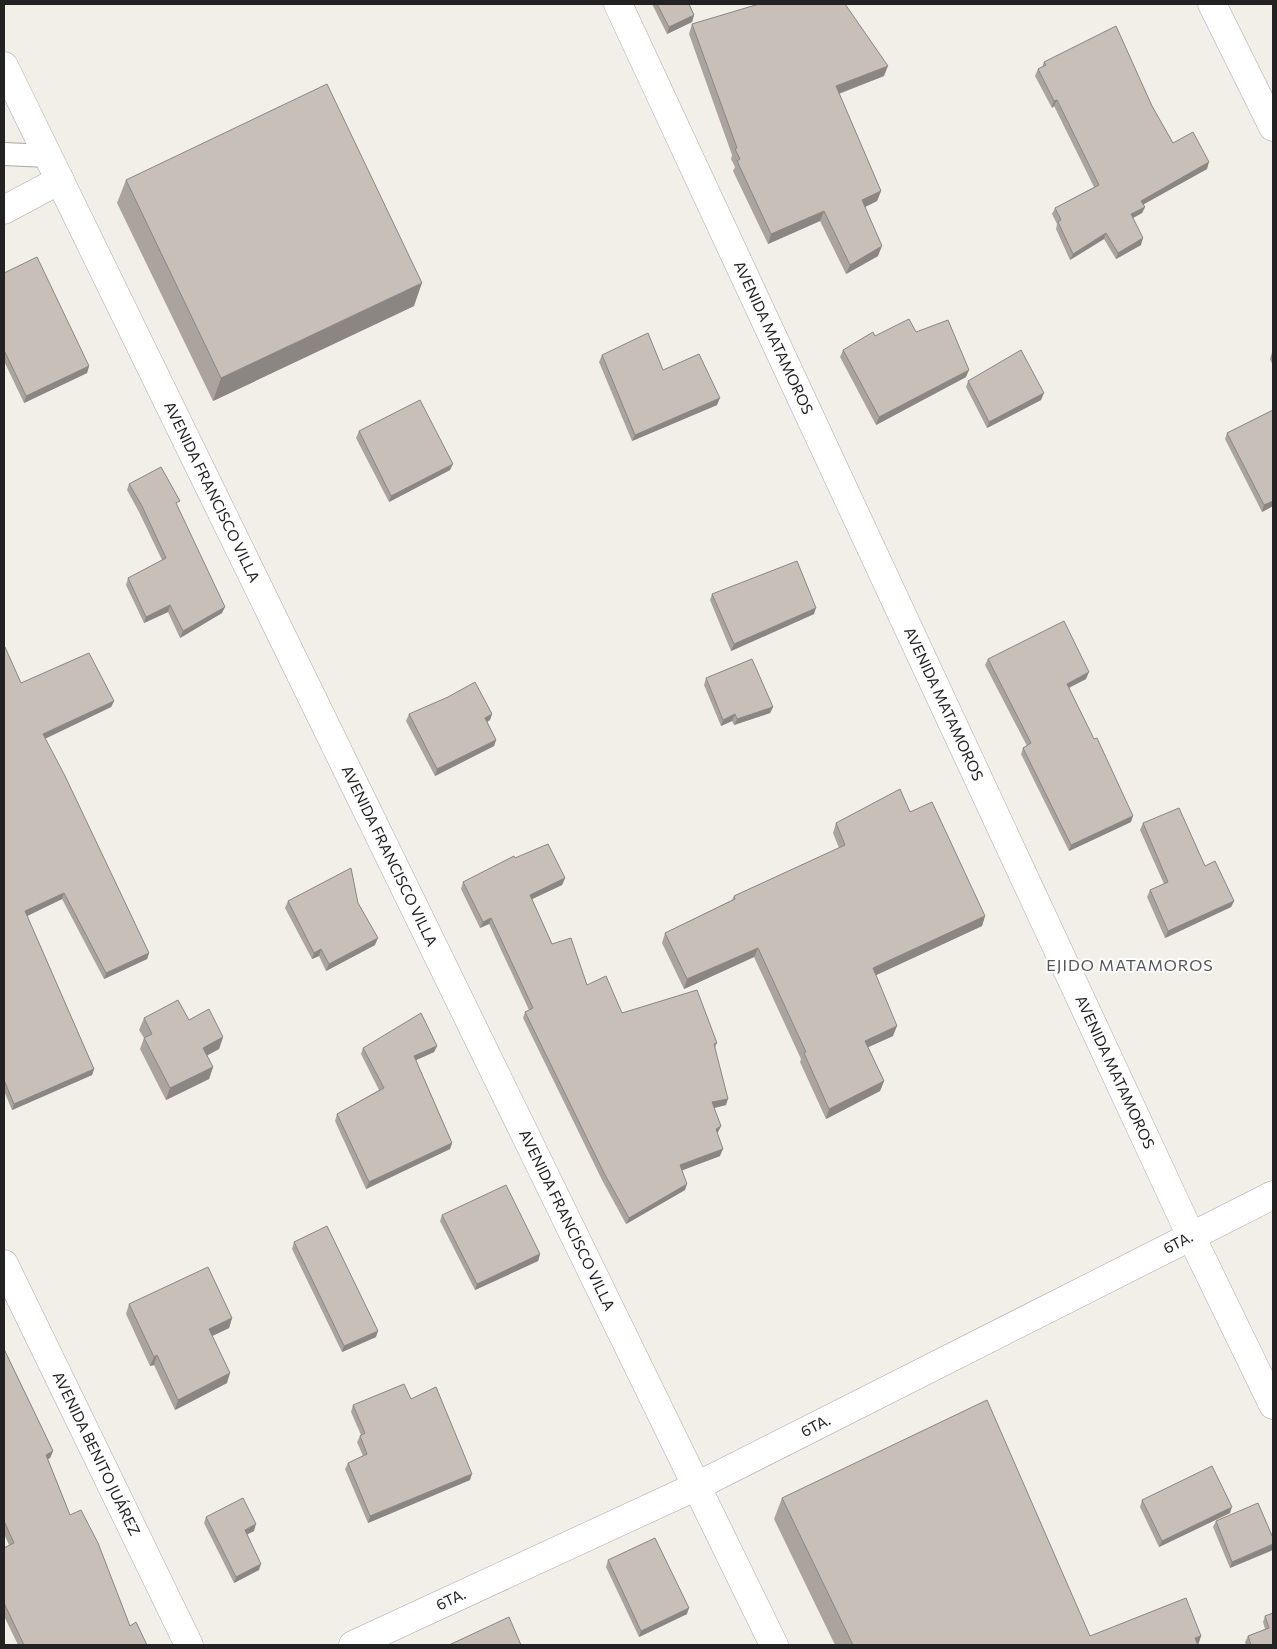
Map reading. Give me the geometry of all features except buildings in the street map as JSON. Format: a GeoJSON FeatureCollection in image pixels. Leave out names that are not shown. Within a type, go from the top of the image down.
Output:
{"type":"FeatureCollection","features":[{"type":"Feature","properties":{"kind":"street","name":"AVENIDA MATAMOROS"},"geometry":{"type":"LineString","coordinates":[[618,4],[1190,1236],[1273,1405]]}},
{"type":"Feature","properties":{"kind":"street"},"geometry":{"type":"LineString","coordinates":[[1212,4],[1273,127]]}},
{"type":"Feature","properties":{"kind":"street","name":"AVENIDA FRANCISCO VILLA"},"geometry":{"type":"LineString","coordinates":[[4,66],[774,1645]]}},
{"type":"Feature","properties":{"kind":"street"},"geometry":{"type":"LineString","coordinates":[[4,210],[60,180]]}},
{"type":"Feature","properties":{"kind":"street","name":"6TA."},"geometry":{"type":"LineString","coordinates":[[353,1645],[696,1486],[1273,1195]]}},
{"type":"Feature","properties":{"kind":"street","name":"AVENIDA BENITO JUÁREZ"},"geometry":{"type":"LineString","coordinates":[[4,1264],[189,1645]]}},
{"type":"Feature","properties":{"kind":"lane"},"geometry":{"type":"LineString","coordinates":[[4,154],[48,156]]}},
{"type":"Feature","properties":{"kind":"district","name":"EJIDO MATAMOROS"},"geometry":{"type":"Point","coordinates":[1130,965]}}]}
